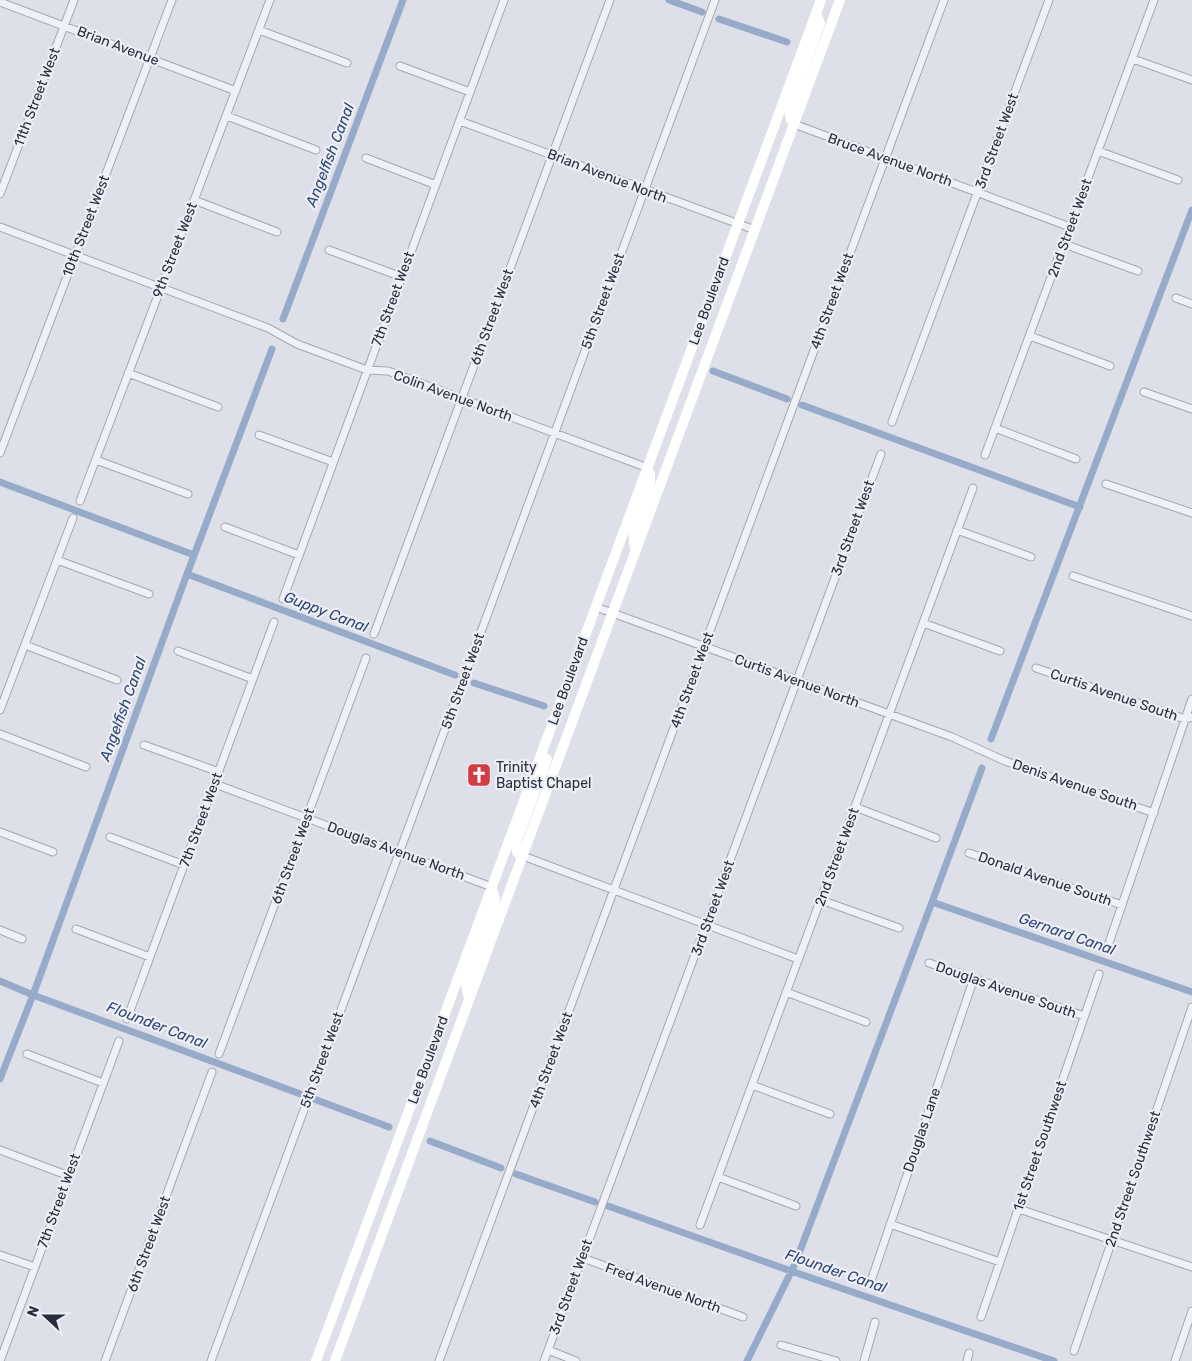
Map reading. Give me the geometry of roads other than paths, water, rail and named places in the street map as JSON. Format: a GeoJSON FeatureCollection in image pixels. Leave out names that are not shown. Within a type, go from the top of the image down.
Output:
{"type":"FeatureCollection","features":[{"type":"Feature","properties":{"kind":"main road","name":"Lee Boulevard"},"geometry":{"type":"LineString","coordinates":[[316,1361],[821,0]]}},
{"type":"Feature","properties":{"kind":"main road","name":"Lee Boulevard"},"geometry":{"type":"LineString","coordinates":[[335,1361],[840,0]]}},
{"type":"Feature","properties":{"kind":"main road"},"geometry":{"type":"LineString","coordinates":[[794,124],[789,110],[820,23],[816,14]]}},
{"type":"Feature","properties":{"kind":"main road"},"geometry":{"type":"LineString","coordinates":[[635,552],[633,531],[650,483],[648,468]]}},
{"type":"Feature","properties":{"kind":"main road"},"geometry":{"type":"LineString","coordinates":[[523,856],[517,852],[516,843],[547,759],[544,746]]}},
{"type":"Feature","properties":{"kind":"main road"},"geometry":{"type":"LineString","coordinates":[[470,1000],[466,984],[494,905],[495,898],[492,887]]}},
{"type":"Feature","properties":{"kind":"street","name":"11th Street West"},"geometry":{"type":"LineString","coordinates":[[0,194],[74,0]]}},
{"type":"Feature","properties":{"kind":"street","name":"10th Street West"},"geometry":{"type":"LineString","coordinates":[[0,453],[172,0]]}},
{"type":"Feature","properties":{"kind":"street","name":"9th Street West"},"geometry":{"type":"LineString","coordinates":[[80,500],[270,0]]}},
{"type":"Feature","properties":{"kind":"street","name":"7th Street West"},"geometry":{"type":"LineString","coordinates":[[283,599],[504,0]]}},
{"type":"Feature","properties":{"kind":"street","name":"6th Street West"},"geometry":{"type":"LineString","coordinates":[[374,634],[610,0]]}},
{"type":"Feature","properties":{"kind":"street","name":"5th Street West"},"geometry":{"type":"LineString","coordinates":[[211,1361],[715,0]]}},
{"type":"Feature","properties":{"kind":"street","name":"4th Street West"},"geometry":{"type":"LineString","coordinates":[[439,1361],[944,0]]}},
{"type":"Feature","properties":{"kind":"street","name":"3rd Street West"},"geometry":{"type":"LineString","coordinates":[[892,422],[1049,0]]}},
{"type":"Feature","properties":{"kind":"street","name":"2nd Street West"},"geometry":{"type":"LineString","coordinates":[[986,455],[1154,0]]}},
{"type":"Feature","properties":{"kind":"street","name":"Brian Avenue"},"geometry":{"type":"LineString","coordinates":[[0,2],[236,91]]}},
{"type":"Feature","properties":{"kind":"street"},"geometry":{"type":"LineString","coordinates":[[259,30],[347,63]]}},
{"type":"Feature","properties":{"kind":"street"},"geometry":{"type":"LineString","coordinates":[[1133,59],[1192,80]]}},
{"type":"Feature","properties":{"kind":"street"},"geometry":{"type":"LineString","coordinates":[[400,66],[470,92]]}},
{"type":"Feature","properties":{"kind":"street"},"geometry":{"type":"LineString","coordinates":[[226,116],[316,150]]}},
{"type":"Feature","properties":{"kind":"street","name":"Brian Avenue North"},"geometry":{"type":"LineString","coordinates":[[460,121],[755,230]]}},
{"type":"Feature","properties":{"kind":"street","name":"Bruce Avenue North"},"geometry":{"type":"LineString","coordinates":[[794,124],[1070,227]]}},
{"type":"Feature","properties":{"kind":"street"},"geometry":{"type":"LineString","coordinates":[[1098,151],[1178,180]]}},
{"type":"Feature","properties":{"kind":"street"},"geometry":{"type":"LineString","coordinates":[[366,158],[436,184]]}},
{"type":"Feature","properties":{"kind":"street"},"geometry":{"type":"LineString","coordinates":[[194,200],[277,232]]}},
{"type":"Feature","properties":{"kind":"street","name":"Colin Avenue North"},"geometry":{"type":"LineString","coordinates":[[0,227],[268,328],[297,344],[367,370],[388,371],[648,468]]}},
{"type":"Feature","properties":{"kind":"street"},"geometry":{"type":"LineString","coordinates":[[1064,244],[1138,271]]}},
{"type":"Feature","properties":{"kind":"street"},"geometry":{"type":"LineString","coordinates":[[329,250],[402,277]]}},
{"type":"Feature","properties":{"kind":"street"},"geometry":{"type":"LineString","coordinates":[[1176,298],[1192,304]]}},
{"type":"Feature","properties":{"kind":"street"},"geometry":{"type":"LineString","coordinates":[[1030,336],[1110,366]]}},
{"type":"Feature","properties":{"kind":"street"},"geometry":{"type":"LineString","coordinates":[[128,373],[218,407]]}},
{"type":"Feature","properties":{"kind":"street"},"geometry":{"type":"LineString","coordinates":[[1144,392],[1192,409]]}},
{"type":"Feature","properties":{"kind":"street"},"geometry":{"type":"LineString","coordinates":[[995,428],[1076,459]]}},
{"type":"Feature","properties":{"kind":"street"},"geometry":{"type":"LineString","coordinates":[[259,435],[333,462]]}},
{"type":"Feature","properties":{"kind":"street","name":"3rd Street West"},"geometry":{"type":"LineString","coordinates":[[544,1361],[881,454]]}},
{"type":"Feature","properties":{"kind":"street"},"geometry":{"type":"LineString","coordinates":[[96,460],[188,494]]}},
{"type":"Feature","properties":{"kind":"street"},"geometry":{"type":"LineString","coordinates":[[1106,484],[1192,513]]}},
{"type":"Feature","properties":{"kind":"street","name":"2nd Street West"},"geometry":{"type":"LineString","coordinates":[[700,1225],[973,488]]}},
{"type":"Feature","properties":{"kind":"street"},"geometry":{"type":"LineString","coordinates":[[0,710],[73,518]]}},
{"type":"Feature","properties":{"kind":"street"},"geometry":{"type":"LineString","coordinates":[[225,527],[299,555]]}},
{"type":"Feature","properties":{"kind":"street"},"geometry":{"type":"LineString","coordinates":[[958,530],[1031,557]]}},
{"type":"Feature","properties":{"kind":"street"},"geometry":{"type":"LineString","coordinates":[[57,560],[149,594]]}},
{"type":"Feature","properties":{"kind":"street"},"geometry":{"type":"LineString","coordinates":[[1073,576],[1192,616]]}},
{"type":"Feature","properties":{"kind":"street","name":"Curtis Avenue North"},"geometry":{"type":"LineString","coordinates":[[596,607],[957,740],[997,758]]}},
{"type":"Feature","properties":{"kind":"street","name":"7th Street West"},"geometry":{"type":"LineString","coordinates":[[127,1019],[274,622]]}},
{"type":"Feature","properties":{"kind":"street"},"geometry":{"type":"LineString","coordinates":[[923,623],[1000,652]]}},
{"type":"Feature","properties":{"kind":"street"},"geometry":{"type":"LineString","coordinates":[[25,645],[117,680]]}},
{"type":"Feature","properties":{"kind":"street"},"geometry":{"type":"LineString","coordinates":[[178,651],[253,679]]}},
{"type":"Feature","properties":{"kind":"street","name":"6th Street West"},"geometry":{"type":"LineString","coordinates":[[220,1054],[366,658]]}},
{"type":"Feature","properties":{"kind":"street","name":"Curtis Avenue South"},"geometry":{"type":"LineString","coordinates":[[1036,668],[1189,718]]}},
{"type":"Feature","properties":{"kind":"street"},"geometry":{"type":"LineString","coordinates":[[1108,948],[1189,718],[1192,699]]}},
{"type":"Feature","properties":{"kind":"street"},"geometry":{"type":"LineString","coordinates":[[0,734],[86,767]]}},
{"type":"Feature","properties":{"kind":"street"},"geometry":{"type":"LineString","coordinates":[[144,744],[219,772]]}},
{"type":"Feature","properties":{"kind":"street","name":"Denis Avenue South"},"geometry":{"type":"LineString","coordinates":[[997,758],[1154,813]]}},
{"type":"Feature","properties":{"kind":"street","name":"Douglas Avenue North"},"geometry":{"type":"LineString","coordinates":[[215,784],[492,887]]}},
{"type":"Feature","properties":{"kind":"street"},"geometry":{"type":"LineString","coordinates":[[855,807],[936,838]]}},
{"type":"Feature","properties":{"kind":"street"},"geometry":{"type":"LineString","coordinates":[[0,832],[53,852]]}},
{"type":"Feature","properties":{"kind":"street"},"geometry":{"type":"LineString","coordinates":[[110,837],[184,865]]}},
{"type":"Feature","properties":{"kind":"street","name":"Donald Avenue South"},"geometry":{"type":"LineString","coordinates":[[969,853],[1122,905]]}},
{"type":"Feature","properties":{"kind":"street"},"geometry":{"type":"LineString","coordinates":[[523,856],[798,960]]}},
{"type":"Feature","properties":{"kind":"street"},"geometry":{"type":"LineString","coordinates":[[821,900],[899,928]]}},
{"type":"Feature","properties":{"kind":"street"},"geometry":{"type":"LineString","coordinates":[[76,929],[150,957]]}},
{"type":"Feature","properties":{"kind":"street"},"geometry":{"type":"LineString","coordinates":[[0,930],[22,939]]}},
{"type":"Feature","properties":{"kind":"street","name":"Douglas Avenue South"},"geometry":{"type":"LineString","coordinates":[[929,963],[1084,1016]]}},
{"type":"Feature","properties":{"kind":"street","name":"1st Street Southwest"},"geometry":{"type":"LineString","coordinates":[[981,1317],[1099,974]]}},
{"type":"Feature","properties":{"kind":"street","name":"Douglas Lane"},"geometry":{"type":"LineString","coordinates":[[871,1282],[974,978]]}},
{"type":"Feature","properties":{"kind":"street"},"geometry":{"type":"LineString","coordinates":[[786,992],[866,1022]]}},
{"type":"Feature","properties":{"kind":"street","name":"2nd Street Southwest"},"geometry":{"type":"LineString","coordinates":[[1074,1351],[1192,1006]]}},
{"type":"Feature","properties":{"kind":"street","name":"7th Street West"},"geometry":{"type":"LineString","coordinates":[[0,1361],[119,1041]]}},
{"type":"Feature","properties":{"kind":"street"},"geometry":{"type":"LineString","coordinates":[[26,1054],[103,1082]]}},
{"type":"Feature","properties":{"kind":"street","name":"6th Street West"},"geometry":{"type":"LineString","coordinates":[[105,1361],[212,1072]]}},
{"type":"Feature","properties":{"kind":"street"},"geometry":{"type":"LineString","coordinates":[[752,1085],[830,1114]]}},
{"type":"Feature","properties":{"kind":"street"},"geometry":{"type":"LineString","coordinates":[[0,1150],[69,1176]]}},
{"type":"Feature","properties":{"kind":"street"},"geometry":{"type":"LineString","coordinates":[[718,1177],[796,1206]]}},
{"type":"Feature","properties":{"kind":"street"},"geometry":{"type":"LineString","coordinates":[[1019,1209],[1192,1268]]}},
{"type":"Feature","properties":{"kind":"street"},"geometry":{"type":"LineString","coordinates":[[890,1224],[1000,1262]]}},
{"type":"Feature","properties":{"kind":"street"},"geometry":{"type":"LineString","coordinates":[[0,1255],[35,1268]]}},
{"type":"Feature","properties":{"kind":"street","name":"Fred Avenue North"},"geometry":{"type":"LineString","coordinates":[[583,1258],[743,1317]]}},
{"type":"Feature","properties":{"kind":"street"},"geometry":{"type":"LineString","coordinates":[[1175,1361],[1192,1311]]}},
{"type":"Feature","properties":{"kind":"street"},"geometry":{"type":"LineString","coordinates":[[864,1361],[875,1322]]}},
{"type":"Feature","properties":{"kind":"street"},"geometry":{"type":"LineString","coordinates":[[781,1345],[836,1361]]}},
{"type":"Feature","properties":{"kind":"street"},"geometry":{"type":"LineString","coordinates":[[548,1350],[576,1361]]}},
{"type":"Feature","properties":{"kind":"waterway","name":"Angelfish Canal"},"geometry":{"type":"LineString","coordinates":[[283,319],[403,0]]}},
{"type":"Feature","properties":{"kind":"waterway"},"geometry":{"type":"LineString","coordinates":[[669,0],[702,12]]}},
{"type":"Feature","properties":{"kind":"waterway"},"geometry":{"type":"LineString","coordinates":[[719,19],[787,42]]}},
{"type":"Feature","properties":{"kind":"waterway"},"geometry":{"type":"LineString","coordinates":[[991,739],[1192,210]]}},
{"type":"Feature","properties":{"kind":"waterway","name":"Angelfish Canal"},"geometry":{"type":"LineString","coordinates":[[0,1079],[33,995],[187,574],[272,349]]}},
{"type":"Feature","properties":{"kind":"waterway"},"geometry":{"type":"LineString","coordinates":[[713,371],[787,399]]}},
{"type":"Feature","properties":{"kind":"waterway"},"geometry":{"type":"LineString","coordinates":[[802,405],[1080,507]]}},
{"type":"Feature","properties":{"kind":"waterway"},"geometry":{"type":"LineString","coordinates":[[0,482],[194,555]]}},
{"type":"Feature","properties":{"kind":"waterway","name":"Guppy Canal"},"geometry":{"type":"LineString","coordinates":[[187,574],[455,675]]}},
{"type":"Feature","properties":{"kind":"waterway","name":"Guppy Canal"},"geometry":{"type":"LineString","coordinates":[[474,683],[544,706]]}},
{"type":"Feature","properties":{"kind":"waterway"},"geometry":{"type":"LineString","coordinates":[[747,1361],[795,1264],[982,768]]}},
{"type":"Feature","properties":{"kind":"waterway","name":"Gernard Canal"},"geometry":{"type":"LineString","coordinates":[[932,902],[1192,992]]}},
{"type":"Feature","properties":{"kind":"waterway","name":"Flounder Canal"},"geometry":{"type":"LineString","coordinates":[[0,981],[303,1095]]}},
{"type":"Feature","properties":{"kind":"waterway","name":"Flounder Canal"},"geometry":{"type":"LineString","coordinates":[[314,1099],[389,1127]]}},
{"type":"Feature","properties":{"kind":"waterway","name":"Flounder Canal"},"geometry":{"type":"LineString","coordinates":[[430,1141],[501,1168]]}},
{"type":"Feature","properties":{"kind":"waterway","name":"Flounder Canal"},"geometry":{"type":"LineString","coordinates":[[516,1174],[595,1202]]}},
{"type":"Feature","properties":{"kind":"waterway","name":"Flounder Canal"},"geometry":{"type":"LineString","coordinates":[[608,1206],[1054,1361]]}},
{"type":"Feature","properties":{"kind":"place","name":"Trinity Baptist Chapel"},"geometry":{"type":"Point","coordinates":[479,775]}}]}
